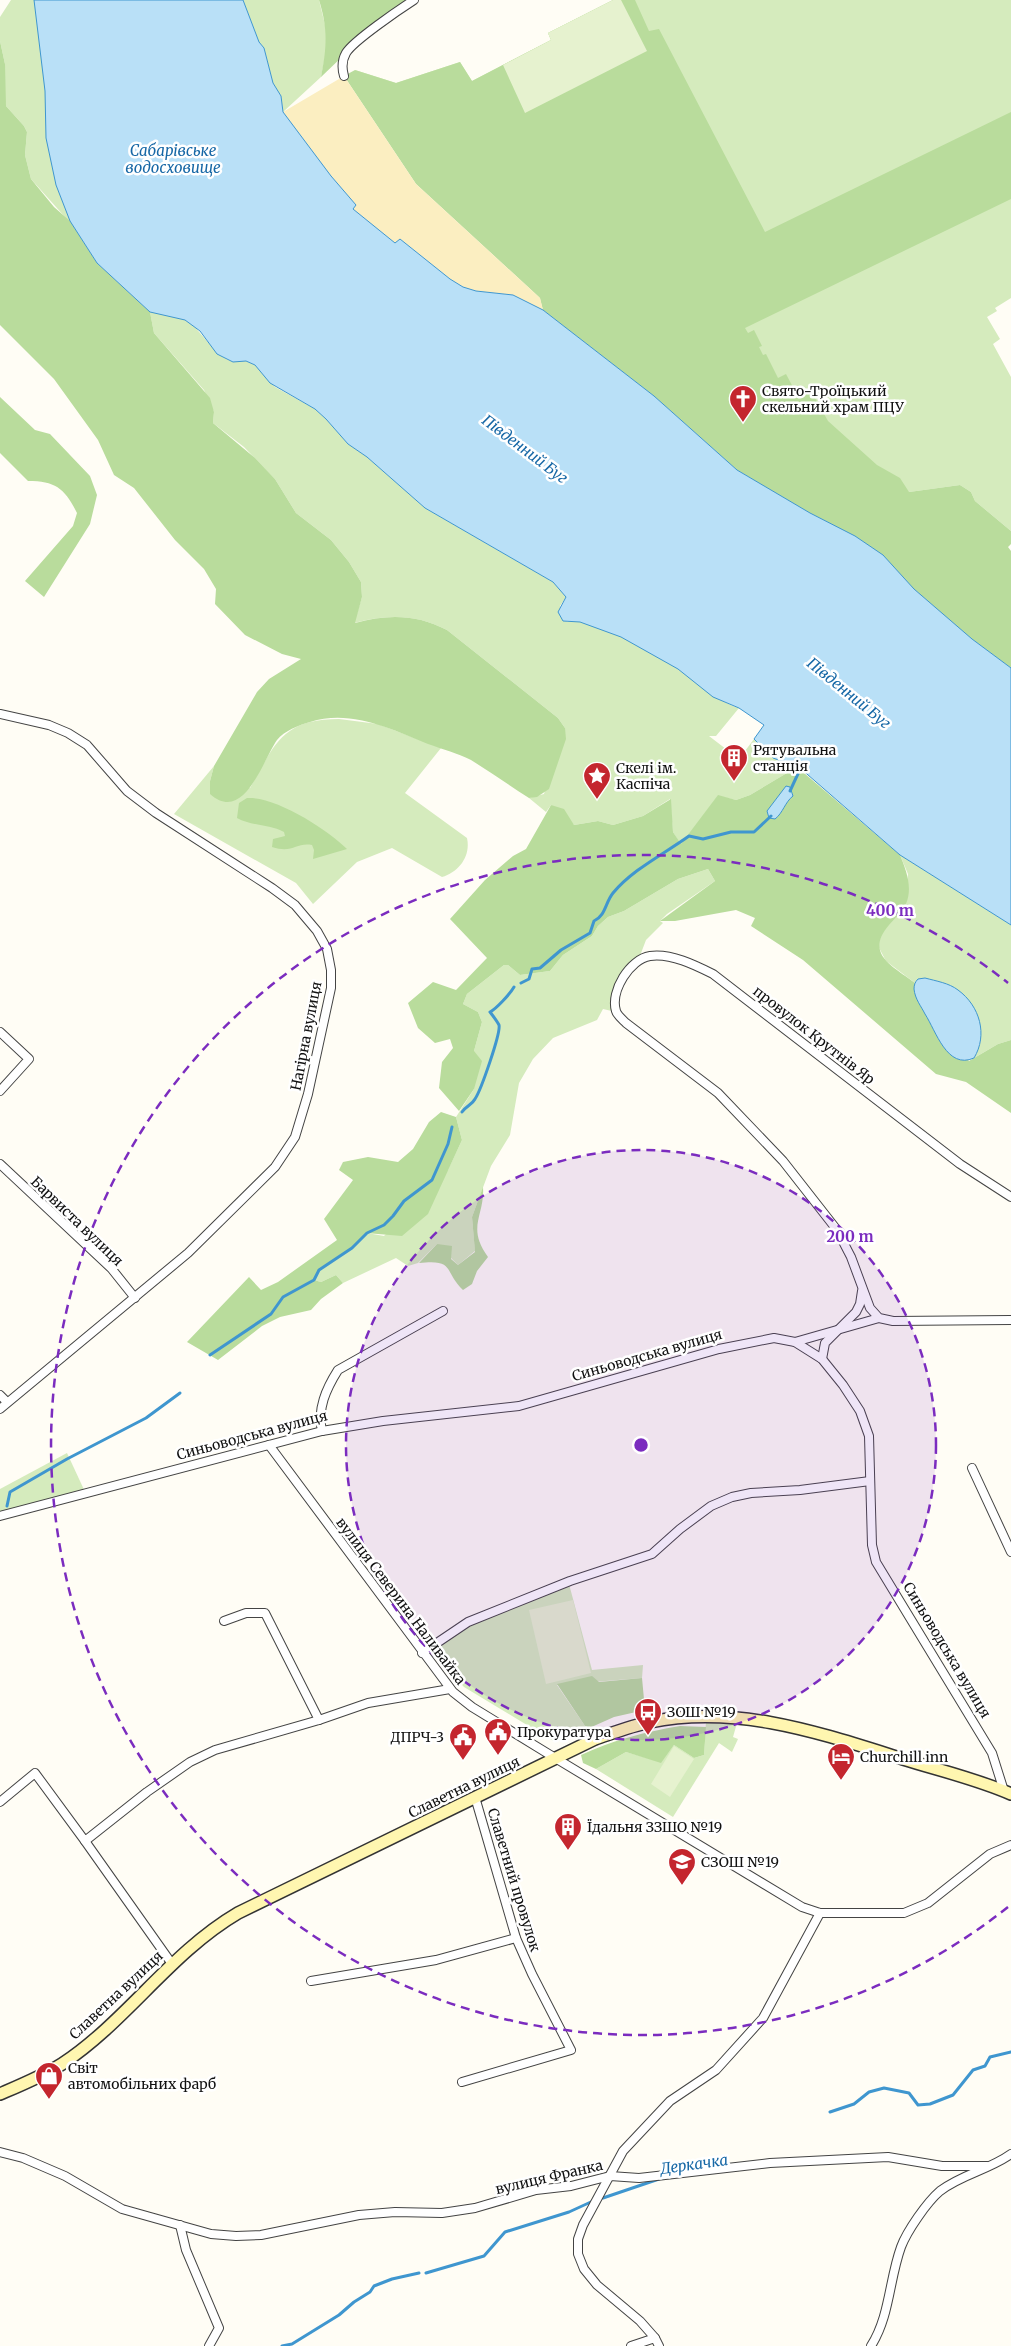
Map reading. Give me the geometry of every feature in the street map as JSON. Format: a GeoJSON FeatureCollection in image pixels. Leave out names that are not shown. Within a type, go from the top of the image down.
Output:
{"type":"FeatureCollection","features":[{"type":"Feature","properties":{"kind":"main road","name":"Славетна вулиця"},"geometry":{"type":"LineString","coordinates":[[0,2094],[61,2064],[98,2035],[205,1935],[238,1913],[595,1739],[650,1722],[701,1716],[758,1719],[791,1725],[1007,1793]]}},
{"type":"Feature","properties":{"kind":"street"},"geometry":{"type":"LineString","coordinates":[[344,76],[343,63],[347,51],[397,11],[414,0]]}},
{"type":"Feature","properties":{"kind":"street","name":"Нагірна вулиця"},"geometry":{"type":"LineString","coordinates":[[0,714],[49,725],[68,733],[87,745],[127,791],[156,813],[295,905],[317,931],[326,949],[331,970],[330,988],[316,1061],[295,1137],[275,1167],[188,1253],[0,1409]]}},
{"type":"Feature","properties":{"kind":"street","name":"провулок Крутнів Яр"},"geometry":{"type":"LineString","coordinates":[[862,1290],[850,1257],[836,1230],[777,1154],[718,1093],[626,1023],[616,1012],[615,999],[620,985],[628,971],[638,961],[649,956],[677,959],[702,969],[723,981],[960,1164],[1011,1198]]}},
{"type":"Feature","properties":{"kind":"street"},"geometry":{"type":"LineString","coordinates":[[0,1032],[29,1059],[0,1091]]}},
{"type":"Feature","properties":{"kind":"street","name":"Барвиста вулиця"},"geometry":{"type":"LineString","coordinates":[[0,1164],[111,1268],[134,1298]]}},
{"type":"Feature","properties":{"kind":"street"},"geometry":{"type":"LineString","coordinates":[[862,1290],[870,1308],[879,1318]]}},
{"type":"Feature","properties":{"kind":"street"},"geometry":{"type":"LineString","coordinates":[[822,1359],[825,1343],[856,1312],[860,1304],[862,1290]]}},
{"type":"Feature","properties":{"kind":"street"},"geometry":{"type":"LineString","coordinates":[[322,1431],[319,1418],[327,1387],[338,1370],[443,1311]]}},
{"type":"Feature","properties":{"kind":"street"},"geometry":{"type":"LineString","coordinates":[[795,1342],[841,1327],[879,1318],[892,1321],[1011,1320]]}},
{"type":"Feature","properties":{"kind":"street","name":"Синьоводська вулиця"},"geometry":{"type":"LineString","coordinates":[[0,1516],[322,1431],[383,1421],[519,1406],[719,1349],[774,1338],[795,1342],[822,1359],[843,1385],[866,1423],[869,1436],[872,1545],[876,1562],[992,1753],[1007,1793]]}},
{"type":"Feature","properties":{"kind":"street"},"geometry":{"type":"LineString","coordinates":[[0,1395],[7,1402]]}},
{"type":"Feature","properties":{"kind":"street","name":"вулиця Северина Наливайка"},"geometry":{"type":"LineString","coordinates":[[269,1445],[450,1689],[472,1707],[802,1907],[820,1913],[904,1913],[928,1903],[990,1854],[1011,1845]]}},
{"type":"Feature","properties":{"kind":"street"},"geometry":{"type":"LineString","coordinates":[[972,1468],[1011,1552]]}},
{"type":"Feature","properties":{"kind":"street"},"geometry":{"type":"LineString","coordinates":[[422,1653],[468,1622],[570,1581],[652,1554],[680,1529],[711,1506],[732,1497],[751,1493],[800,1490],[870,1481]]}},
{"type":"Feature","properties":{"kind":"street"},"geometry":{"type":"LineString","coordinates":[[224,1621],[246,1613],[265,1614],[320,1720]]}},
{"type":"Feature","properties":{"kind":"street"},"geometry":{"type":"LineString","coordinates":[[85,1841],[147,1792],[190,1762],[215,1750],[320,1720],[368,1703],[450,1689]]}},
{"type":"Feature","properties":{"kind":"street"},"geometry":{"type":"LineString","coordinates":[[0,1802],[34,1773],[85,1841],[172,1964]]}},
{"type":"Feature","properties":{"kind":"street","name":"Славетний провулок"},"geometry":{"type":"LineString","coordinates":[[462,2082],[571,2050],[532,1974],[516,1938],[475,1797]]}},
{"type":"Feature","properties":{"kind":"street"},"geometry":{"type":"LineString","coordinates":[[659,2346],[655,2338],[640,2321],[597,2285],[584,2269],[578,2254],[578,2238],[583,2224],[623,2151],[670,2101],[716,2070],[763,2018],[820,1913]]}},
{"type":"Feature","properties":{"kind":"street"},"geometry":{"type":"LineString","coordinates":[[310,1981],[436,1960],[516,1938]]}},
{"type":"Feature","properties":{"kind":"street","name":"вулиця Франка"},"geometry":{"type":"LineString","coordinates":[[0,2152],[24,2158],[65,2176],[122,2209],[211,2234],[261,2235],[359,2215],[395,2212],[442,2213],[475,2208],[536,2190],[571,2186],[610,2176],[639,2178],[770,2163],[888,2157],[942,2166],[987,2166]]}},
{"type":"Feature","properties":{"kind":"street"},"geometry":{"type":"LineString","coordinates":[[871,2346],[884,2318],[901,2247],[918,2218],[938,2193],[959,2177],[1011,2154]]}},
{"type":"Feature","properties":{"kind":"street"},"geometry":{"type":"LineString","coordinates":[[180,2225],[186,2250],[219,2328],[209,2346]]}},
{"type":"Feature","properties":{"kind":"street"},"geometry":{"type":"LineString","coordinates":[[631,2346],[655,2338]]}},
{"type":"Feature","properties":{"kind":"green space"},"geometry":{"type":"Polygon","coordinates":[[[11,0],[61,0],[167,315],[185,320],[194,326],[218,354],[228,360],[246,361],[255,365],[275,387],[315,409],[348,444],[367,457],[425,508],[553,582],[566,597],[560,606],[567,622],[576,621],[589,624],[638,645],[683,672],[706,690],[730,705],[739,708],[716,736],[709,736],[739,759],[754,739],[773,758],[797,767],[750,795],[736,800],[718,796],[681,845],[673,832],[670,799],[643,816],[613,825],[598,821],[574,825],[551,805],[546,812],[529,798],[544,794],[565,728],[558,718],[447,630],[424,621],[402,617],[378,618],[354,623],[362,597],[361,582],[349,562],[331,540],[296,513],[275,479],[244,447],[213,423],[214,412],[204,390],[154,333],[150,312],[31,179],[25,155],[27,132],[6,106],[4,97],[5,64],[0,41],[0,17],[11,0]]]}},
{"type":"Feature","properties":{"kind":"green space"},"geometry":{"type":"Polygon","coordinates":[[[243,0],[319,0],[326,29],[327,47],[321,77],[283,112],[281,96],[273,83],[264,48],[259,42],[243,0]]]}},
{"type":"Feature","properties":{"kind":"green space"},"geometry":{"type":"Polygon","coordinates":[[[319,0],[414,0],[345,54],[321,77],[326,38],[319,0]]]}},
{"type":"Feature","properties":{"kind":"green space"},"geometry":{"type":"Polygon","coordinates":[[[613,0],[1011,0],[1011,298],[995,308],[997,311],[987,317],[1000,339],[993,344],[1011,377],[1011,531],[975,501],[971,492],[960,485],[909,492],[914,589],[1011,668],[754,481],[654,396],[543,310],[540,298],[355,70],[396,83],[460,62],[472,81],[551,40],[548,33],[613,0]]]}},
{"type":"Feature","properties":{"kind":"green space"},"geometry":{"type":"Polygon","coordinates":[[[613,0],[635,0],[649,31],[659,29],[765,232],[1011,112],[1011,199],[745,328],[748,333],[754,330],[762,346],[759,347],[763,355],[766,354],[778,378],[786,374],[795,391],[803,388],[805,392],[810,389],[828,421],[877,465],[900,478],[909,492],[960,485],[971,492],[975,501],[1011,531],[1011,544],[1008,547],[1011,551],[1011,668],[972,639],[914,589],[883,555],[855,536],[810,513],[737,470],[654,396],[543,310],[540,298],[416,184],[344,76],[355,70],[396,83],[460,62],[472,81],[551,40],[548,33],[613,0]]]}},
{"type":"Feature","properties":{"kind":"green space"},"geometry":{"type":"Polygon","coordinates":[[[613,0],[621,0],[647,51],[525,113],[503,65],[551,40],[548,33],[613,0]]]}},
{"type":"Feature","properties":{"kind":"green space"},"geometry":{"type":"Polygon","coordinates":[[[0,41],[5,64],[6,106],[27,132],[25,155],[31,179],[54,207],[70,221],[97,263],[150,312],[154,333],[210,398],[214,412],[213,423],[255,458],[275,479],[296,513],[331,540],[349,562],[361,582],[362,597],[355,623],[379,618],[402,617],[424,621],[447,630],[558,718],[565,728],[566,739],[549,789],[537,797],[529,798],[471,760],[455,753],[385,727],[356,719],[341,718],[310,722],[284,734],[277,740],[258,775],[242,796],[233,801],[222,801],[210,794],[210,781],[214,766],[257,692],[269,679],[301,659],[282,654],[245,635],[215,604],[216,589],[204,569],[175,540],[134,488],[114,475],[98,440],[54,379],[0,325],[0,41]]]}},
{"type":"Feature","properties":{"kind":"green space"},"geometry":{"type":"Polygon","coordinates":[[[0,397],[35,430],[50,434],[90,476],[97,495],[90,524],[44,597],[25,581],[73,526],[77,513],[64,492],[53,485],[38,481],[28,481],[0,453],[0,397]]]}},
{"type":"Feature","properties":{"kind":"green space"},"geometry":{"type":"Polygon","coordinates":[[[339,719],[378,724],[441,748],[405,793],[467,838],[468,845],[465,857],[454,871],[442,877],[392,848],[357,862],[313,904],[296,883],[174,814],[214,766],[210,781],[250,788],[274,747],[292,729],[320,720],[339,719]]]}},
{"type":"Feature","properties":{"kind":"green space"},"geometry":{"type":"Polygon","coordinates":[[[797,767],[900,855],[908,879],[908,898],[903,909],[882,935],[879,944],[880,952],[891,965],[915,983],[916,993],[926,1014],[934,1025],[969,1061],[998,1044],[1011,1040],[1011,1113],[966,1082],[936,1074],[803,960],[751,926],[755,918],[736,910],[675,921],[660,921],[715,881],[708,869],[678,879],[624,911],[608,917],[598,926],[592,936],[563,955],[550,971],[520,975],[508,965],[504,965],[467,994],[463,1004],[478,1012],[482,1022],[474,1051],[482,1061],[474,1089],[459,1111],[439,1088],[442,1062],[453,1048],[450,1039],[435,1043],[418,1028],[408,1003],[433,982],[456,990],[487,958],[450,919],[485,880],[513,856],[526,849],[551,805],[564,809],[574,825],[598,821],[613,825],[643,816],[671,799],[673,832],[681,844],[718,795],[736,800],[750,795],[797,767]]]}},
{"type":"Feature","properties":{"kind":"green space"},"geometry":{"type":"Polygon","coordinates":[[[247,798],[272,802],[300,815],[327,832],[347,849],[313,859],[314,850],[312,845],[302,845],[290,849],[272,847],[273,839],[285,836],[284,832],[237,818],[239,803],[247,798]]]}},
{"type":"Feature","properties":{"kind":"green space"},"geometry":{"type":"Polygon","coordinates":[[[900,855],[1011,925],[1011,1040],[998,1044],[974,1058],[981,1040],[918,979],[915,983],[886,961],[878,946],[879,935],[906,904],[908,874],[900,855]]]}},
{"type":"Feature","properties":{"kind":"green space"},"geometry":{"type":"Polygon","coordinates":[[[708,869],[715,881],[667,914],[660,921],[663,923],[646,940],[638,961],[620,985],[616,1012],[603,1009],[597,1020],[553,1038],[533,1059],[519,1083],[510,1135],[491,1166],[472,1217],[475,1251],[458,1265],[437,1244],[418,1263],[408,1266],[396,1258],[343,1283],[336,1275],[321,1282],[314,1280],[319,1270],[352,1248],[367,1233],[384,1236],[448,1170],[462,1140],[456,1117],[474,1089],[474,1051],[482,1022],[478,1012],[463,1004],[467,994],[504,965],[508,965],[520,975],[550,971],[563,955],[592,936],[598,926],[608,917],[624,911],[678,879],[708,869]]]}},
{"type":"Feature","properties":{"kind":"green space"},"geometry":{"type":"Polygon","coordinates":[[[441,1112],[456,1117],[462,1140],[428,1214],[402,1236],[366,1233],[352,1248],[319,1270],[314,1280],[321,1282],[336,1275],[343,1283],[321,1299],[311,1310],[280,1317],[262,1326],[218,1360],[187,1342],[249,1277],[261,1290],[278,1282],[337,1240],[324,1219],[353,1180],[339,1170],[343,1162],[368,1157],[398,1162],[413,1149],[429,1122],[441,1112]]]}},
{"type":"Feature","properties":{"kind":"green space"},"geometry":{"type":"Polygon","coordinates":[[[483,1187],[482,1206],[477,1229],[478,1237],[488,1257],[477,1271],[472,1284],[463,1290],[444,1265],[431,1262],[419,1263],[437,1244],[452,1246],[451,1259],[458,1265],[475,1252],[472,1217],[483,1187]]]}},
{"type":"Feature","properties":{"kind":"green space"},"geometry":{"type":"Polygon","coordinates":[[[67,1453],[86,1494],[0,1516],[0,1489],[67,1453]]]}},
{"type":"Feature","properties":{"kind":"green space"},"geometry":{"type":"Polygon","coordinates":[[[569,1584],[592,1670],[643,1665],[642,1678],[557,1685],[587,1729],[555,1742],[464,1687],[429,1650],[469,1623],[569,1584]]]}},
{"type":"Feature","properties":{"kind":"green space"},"geometry":{"type":"Polygon","coordinates":[[[573,1600],[591,1673],[546,1684],[529,1610],[573,1600]]]}},
{"type":"Feature","properties":{"kind":"green space"},"geometry":{"type":"Polygon","coordinates":[[[592,1676],[599,1682],[642,1678],[645,1710],[614,1717],[587,1729],[557,1684],[592,1676]]]}},
{"type":"Feature","properties":{"kind":"green space"},"geometry":{"type":"Polygon","coordinates":[[[706,1721],[737,1723],[733,1737],[738,1739],[732,1752],[719,1743],[673,1817],[596,1769],[626,1752],[661,1762],[674,1745],[694,1758],[704,1755],[706,1721]]]}},
{"type":"Feature","properties":{"kind":"green space"},"geometry":{"type":"Polygon","coordinates":[[[680,1726],[706,1727],[704,1755],[694,1758],[674,1745],[661,1763],[626,1752],[596,1769],[583,1763],[581,1755],[605,1745],[642,1734],[680,1726]]]}},
{"type":"Feature","properties":{"kind":"green space"},"geometry":{"type":"Polygon","coordinates":[[[674,1746],[694,1759],[670,1797],[651,1784],[674,1746]]]}},
{"type":"Feature","properties":{"kind":"sand"},"geometry":{"type":"Polygon","coordinates":[[[344,76],[416,184],[540,298],[543,310],[513,295],[476,291],[463,287],[450,279],[400,239],[396,244],[353,209],[356,205],[331,176],[283,112],[344,76]]]}},
{"type":"Feature","properties":{"kind":"water","name":"Сабарівське водосховище"},"geometry":{"type":"Polygon","coordinates":[[[34,0],[243,0],[259,42],[264,48],[273,83],[281,96],[283,112],[331,176],[356,205],[353,209],[395,243],[400,239],[450,279],[463,287],[476,291],[513,295],[543,310],[654,396],[737,470],[810,513],[855,536],[883,555],[914,589],[972,639],[1011,668],[1011,925],[900,855],[800,768],[773,758],[754,739],[764,725],[739,708],[713,697],[678,669],[621,637],[580,622],[563,621],[558,612],[566,597],[553,582],[425,508],[367,457],[348,444],[315,409],[270,383],[255,365],[246,361],[233,362],[217,354],[200,331],[185,320],[150,312],[97,263],[70,221],[56,185],[46,138],[45,91],[34,0]]]}},
{"type":"Feature","properties":{"kind":"water"},"geometry":{"type":"Polygon","coordinates":[[[786,786],[790,787],[793,796],[778,817],[775,819],[769,818],[767,811],[786,786]]]}},
{"type":"Feature","properties":{"kind":"water"},"geometry":{"type":"Polygon","coordinates":[[[925,978],[942,982],[954,988],[972,1004],[980,1021],[981,1031],[978,1049],[974,1058],[956,1059],[938,1039],[915,993],[914,986],[916,981],[925,978]]]}},
{"type":"Feature","properties":{"kind":"waterway"},"geometry":{"type":"LineString","coordinates":[[790,791],[802,765]]}},
{"type":"Feature","properties":{"kind":"waterway"},"geometry":{"type":"LineString","coordinates":[[521,983],[529,979],[532,969],[540,968],[561,950],[590,933],[594,921],[601,916],[613,893],[630,876],[649,862],[689,836],[703,839],[731,832],[754,832],[771,816]]}},
{"type":"Feature","properties":{"kind":"waterway"},"geometry":{"type":"LineString","coordinates":[[462,1112],[474,1101],[478,1094],[497,1039],[499,1025],[490,1012],[503,1001],[514,987]]}},
{"type":"Feature","properties":{"kind":"waterway"},"geometry":{"type":"LineString","coordinates":[[210,1355],[271,1314],[283,1297],[314,1280],[319,1270],[352,1248],[367,1233],[384,1225],[404,1201],[432,1180],[448,1144],[452,1127]]}},
{"type":"Feature","properties":{"kind":"waterway"},"geometry":{"type":"LineString","coordinates":[[7,1506],[10,1492],[67,1459],[146,1418],[180,1393]]}},
{"type":"Feature","properties":{"kind":"waterway","name":"Деркачка"},"geometry":{"type":"LineString","coordinates":[[830,2112],[854,2104],[869,2092],[884,2088],[909,2093],[918,2105],[930,2104],[953,2095],[973,2070],[985,2066],[990,2057],[1011,2052]]}},
{"type":"Feature","properties":{"kind":"waterway","name":"Деркачка"},"geometry":{"type":"LineString","coordinates":[[603,2198],[659,2179]]}},
{"type":"Feature","properties":{"kind":"waterway","name":"Деркачка"},"geometry":{"type":"LineString","coordinates":[[426,2273],[484,2256],[505,2232],[569,2212],[593,2201]]}},
{"type":"Feature","properties":{"kind":"waterway","name":"Деркачка"},"geometry":{"type":"LineString","coordinates":[[282,2346],[292,2344],[339,2315],[354,2302],[370,2292],[374,2286],[392,2279],[419,2273]]}},
{"type":"Feature","properties":{"kind":"place","name":"Свято-Троїцький скельний храм ПЦУ"},"geometry":{"type":"Point","coordinates":[743,423]}},
{"type":"Feature","properties":{"kind":"place","name":"Рятувальна станція"},"geometry":{"type":"Point","coordinates":[734,782]}},
{"type":"Feature","properties":{"kind":"place","name":"Скелі ім. Каспіча"},"geometry":{"type":"Point","coordinates":[597,800]}},
{"type":"Feature","properties":{"kind":"place","name":"ЗОШ №19"},"geometry":{"type":"Point","coordinates":[648,1736]}},
{"type":"Feature","properties":{"kind":"place","name":"Прокуратура"},"geometry":{"type":"Point","coordinates":[498,1756]}},
{"type":"Feature","properties":{"kind":"place","name":"ДПРЧ-3"},"geometry":{"type":"Point","coordinates":[463,1761]}},
{"type":"Feature","properties":{"kind":"place","name":"Churchill inn"},"geometry":{"type":"Point","coordinates":[841,1781]}},
{"type":"Feature","properties":{"kind":"place","name":"Їдальня ЗЗШО №19"},"geometry":{"type":"Point","coordinates":[568,1851]}},
{"type":"Feature","properties":{"kind":"place","name":"СЗОШ №19"},"geometry":{"type":"Point","coordinates":[682,1886]}},
{"type":"Feature","properties":{"kind":"place","name":"Світ автомобільних фарб"},"geometry":{"type":"Point","coordinates":[49,2100]}},
{"type":"Feature","properties":{"kind":"water label","name":"Південний Буг"},"geometry":{"type":"Point","coordinates":[525,449]}},
{"type":"Feature","properties":{"kind":"water label","name":"Південний Буг"},"geometry":{"type":"Point","coordinates":[849,693]}}]}
